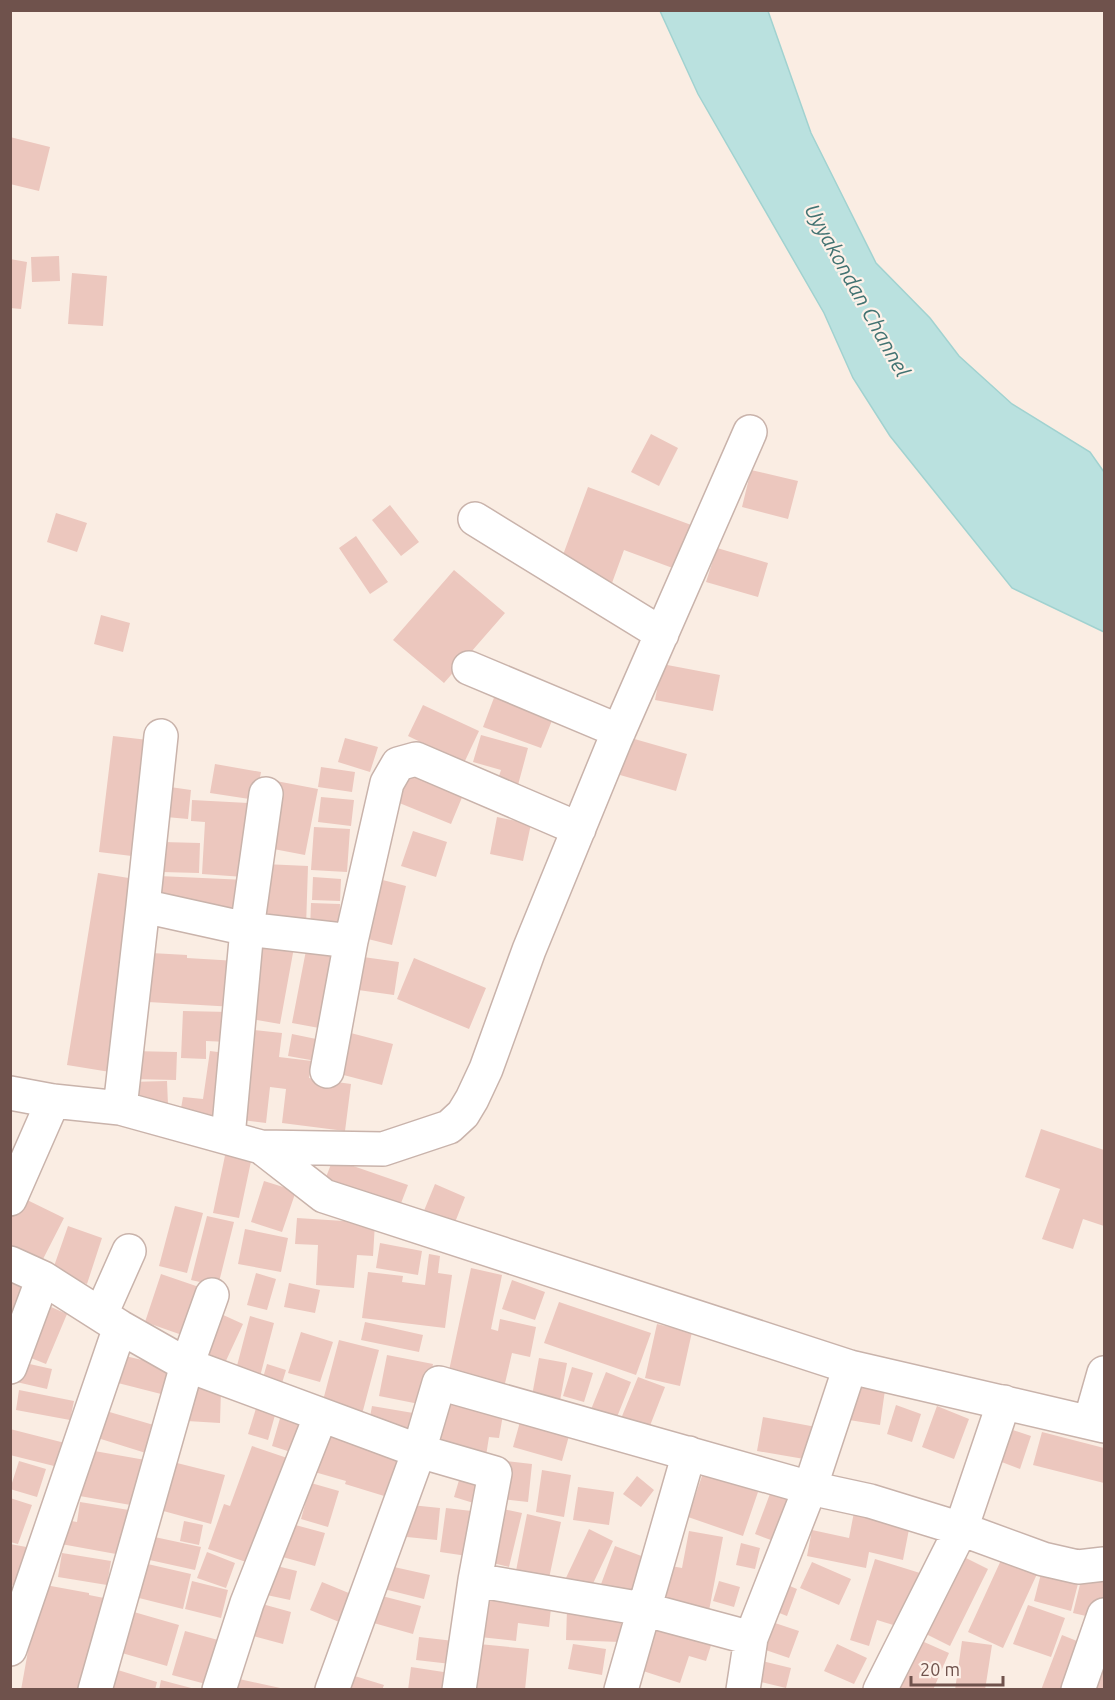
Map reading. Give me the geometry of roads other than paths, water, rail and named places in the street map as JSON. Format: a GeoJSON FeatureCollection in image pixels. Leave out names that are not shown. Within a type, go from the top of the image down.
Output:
{"type":"FeatureCollection","features":[{"type":"Feature","properties":{"kind":"street"},"geometry":{"type":"LineString","coordinates":[[10,1093],[53,1101],[120,1108],[261,1147],[383,1149],[449,1127],[463,1114],[486,1069],[529,950],[619,731],[750,432]]}},
{"type":"Feature","properties":{"kind":"street"},"geometry":{"type":"LineString","coordinates":[[475,519],[662,634]]}},
{"type":"Feature","properties":{"kind":"street"},"geometry":{"type":"LineString","coordinates":[[469,668],[619,731]]}},
{"type":"Feature","properties":{"kind":"street"},"geometry":{"type":"LineString","coordinates":[[120,1108],[161,736]]}},
{"type":"Feature","properties":{"kind":"street"},"geometry":{"type":"LineString","coordinates":[[327,1071],[351,941],[387,783],[398,764],[417,759],[579,829]]}},
{"type":"Feature","properties":{"kind":"street"},"geometry":{"type":"LineString","coordinates":[[228,1137],[247,929],[266,794]]}},
{"type":"Feature","properties":{"kind":"street"},"geometry":{"type":"LineString","coordinates":[[143,906],[247,929],[351,941]]}},
{"type":"Feature","properties":{"kind":"street"},"geometry":{"type":"LineString","coordinates":[[10,1199],[53,1101]]}},
{"type":"Feature","properties":{"kind":"street"},"geometry":{"type":"LineString","coordinates":[[261,1147],[324,1196],[850,1367],[1097,1424],[1104,1373]]}},
{"type":"Feature","properties":{"kind":"street"},"geometry":{"type":"LineString","coordinates":[[10,1648],[111,1320],[129,1251]]}},
{"type":"Feature","properties":{"kind":"street"},"geometry":{"type":"LineString","coordinates":[[10,1263],[43,1278],[187,1365],[420,1451],[495,1473],[475,1580],[459,1689]]}},
{"type":"Feature","properties":{"kind":"street"},"geometry":{"type":"LineString","coordinates":[[10,1366],[43,1278]]}},
{"type":"Feature","properties":{"kind":"street"},"geometry":{"type":"LineString","coordinates":[[95,1689],[187,1365],[212,1295]]}},
{"type":"Feature","properties":{"kind":"street"},"geometry":{"type":"LineString","coordinates":[[743,1689],[751,1638],[810,1488],[850,1367]]}},
{"type":"Feature","properties":{"kind":"street"},"geometry":{"type":"LineString","coordinates":[[333,1689],[420,1451],[439,1383],[810,1488],[870,1501],[961,1529],[1044,1559],[1078,1567],[1104,1564]]}},
{"type":"Feature","properties":{"kind":"street"},"geometry":{"type":"LineString","coordinates":[[880,1689],[961,1529],[1004,1402]]}},
{"type":"Feature","properties":{"kind":"street"},"geometry":{"type":"LineString","coordinates":[[219,1689],[247,1603],[321,1415]]}},
{"type":"Feature","properties":{"kind":"street"},"geometry":{"type":"LineString","coordinates":[[621,1689],[689,1453]]}},
{"type":"Feature","properties":{"kind":"street"},"geometry":{"type":"LineString","coordinates":[[475,1580],[643,1609],[751,1638]]}},
{"type":"Feature","properties":{"kind":"street"},"geometry":{"type":"LineString","coordinates":[[1078,1689],[1104,1615]]}},
{"type":"Feature","properties":{"kind":"water","name":"Uyyakondan Channel"},"geometry":{"type":"Polygon","coordinates":[[[660,11],[768,11],[811,133],[876,263],[930,318],[959,356],[1012,404],[1090,452],[1104,472],[1104,632],[1012,588],[890,436],[853,378],[824,313],[698,94],[660,11]]]}}]}
